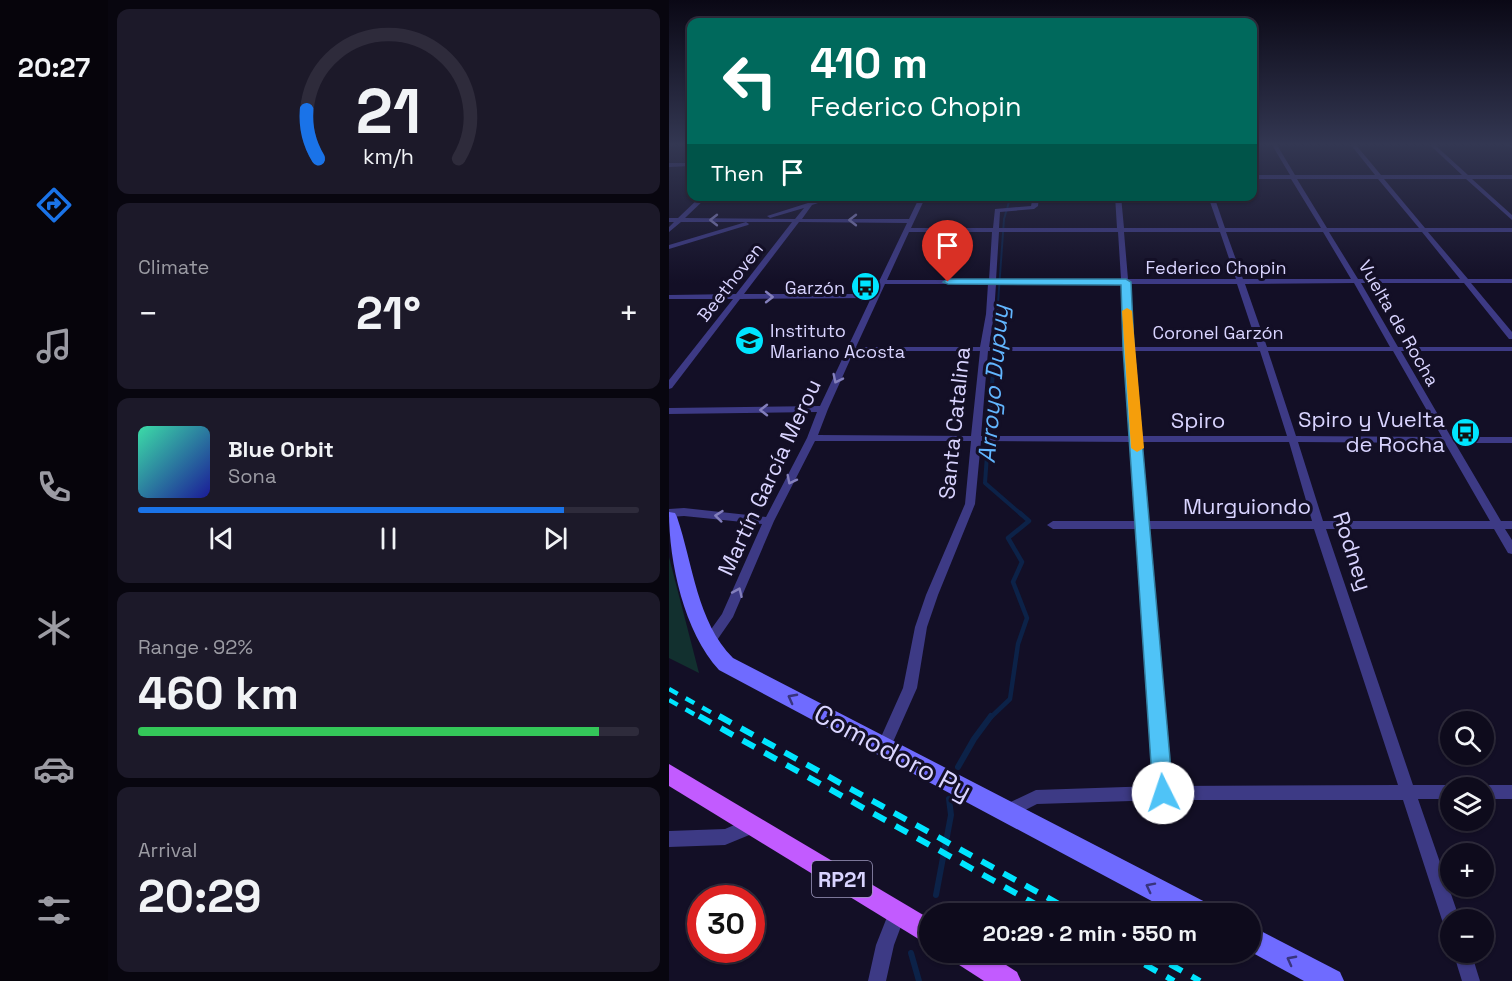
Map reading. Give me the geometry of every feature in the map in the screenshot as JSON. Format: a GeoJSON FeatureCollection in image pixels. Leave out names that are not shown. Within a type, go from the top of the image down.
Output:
{"type":"FeatureCollection","features":[{"type":"Feature","properties":{"kind":"main road","name":"Comodoro Py"},"geometry":{"type":"LineString","coordinates":[[669,515],[677,536],[698,618],[715,656],[726,664],[1181,903]]}},
{"type":"Feature","properties":{"kind":"main road","name":"RP21"},"geometry":{"type":"LineString","coordinates":[[669,774],[919,926]]}},
{"type":"Feature","properties":{"kind":"main road"},"geometry":{"type":"LineString","coordinates":[[1261,944],[1331,981]]}},
{"type":"Feature","properties":{"kind":"main road"},"geometry":{"type":"LineString","coordinates":[[979,963],[1008,981]]}},
{"type":"Feature","properties":{"kind":"street","name":"Vuelta de Rocha"},"geometry":{"type":"LineString","coordinates":[[1300,191],[1357,283],[1512,550]]}},
{"type":"Feature","properties":{"kind":"street"},"geometry":{"type":"LineString","coordinates":[[1391,191],[1512,337]]}},
{"type":"Feature","properties":{"kind":"street"},"geometry":{"type":"LineString","coordinates":[[1481,191],[1512,218]]}},
{"type":"Feature","properties":{"kind":"street"},"geometry":{"type":"LineString","coordinates":[[669,230],[700,201]]}},
{"type":"Feature","properties":{"kind":"street","name":"Beethoven"},"geometry":{"type":"LineString","coordinates":[[669,386],[812,201]]}},
{"type":"Feature","properties":{"kind":"street"},"geometry":{"type":"LineString","coordinates":[[669,247],[820,201]]}},
{"type":"Feature","properties":{"kind":"street","name":"Martín García Merou"},"geometry":{"type":"LineString","coordinates":[[708,642],[727,617],[769,521],[812,438],[920,201]]}},
{"type":"Feature","properties":{"kind":"street","name":"Santa Catalina"},"geometry":{"type":"LineString","coordinates":[[883,746],[910,687],[921,627],[970,504],[979,439],[997,210],[1035,207],[1036,201]]}},
{"type":"Feature","properties":{"kind":"street"},"geometry":{"type":"LineString","coordinates":[[1118,201],[1163,793]]}},
{"type":"Feature","properties":{"kind":"street","name":"Rodney"},"geometry":{"type":"LineString","coordinates":[[1213,201],[1261,348],[1278,392],[1319,526],[1447,909]]}},
{"type":"Feature","properties":{"kind":"street"},"geometry":{"type":"LineString","coordinates":[[669,220],[911,220]]}},
{"type":"Feature","properties":{"kind":"street"},"geometry":{"type":"LineString","coordinates":[[907,230],[1512,230]]}},
{"type":"Feature","properties":{"kind":"street","name":"Federico Chopin"},"geometry":{"type":"LineString","coordinates":[[883,282],[1512,281]]}},
{"type":"Feature","properties":{"kind":"street"},"geometry":{"type":"LineString","coordinates":[[669,297],[877,296]]}},
{"type":"Feature","properties":{"kind":"street","name":"Coronel Garzón"},"geometry":{"type":"LineString","coordinates":[[852,349],[1512,349]]}},
{"type":"Feature","properties":{"kind":"street"},"geometry":{"type":"LineString","coordinates":[[669,411],[823,410]]}},
{"type":"Feature","properties":{"kind":"street","name":"Spiro"},"geometry":{"type":"LineString","coordinates":[[812,438],[1512,440]]}},
{"type":"Feature","properties":{"kind":"street","name":"Comodoro Py"},"geometry":{"type":"LineString","coordinates":[[669,515],[684,512],[769,521]]}},
{"type":"Feature","properties":{"kind":"street","name":"Murguiondo"},"geometry":{"type":"LineString","coordinates":[[1053,525],[1512,525]]}},
{"type":"Feature","properties":{"kind":"street"},"geometry":{"type":"LineString","coordinates":[[1006,812],[1036,797],[1163,793],[1440,792]]}},
{"type":"Feature","properties":{"kind":"street"},"geometry":{"type":"LineString","coordinates":[[1494,792],[1512,792]]}},
{"type":"Feature","properties":{"kind":"street"},"geometry":{"type":"LineString","coordinates":[[669,839],[725,837],[753,825]]}},
{"type":"Feature","properties":{"kind":"street"},"geometry":{"type":"LineString","coordinates":[[877,981],[885,945],[897,913]]}},
{"type":"Feature","properties":{"kind":"street"},"geometry":{"type":"LineString","coordinates":[[1465,963],[1471,981]]}},
{"type":"Feature","properties":{"kind":"green space"},"geometry":{"type":"Polygon","coordinates":[[[669,557],[699,673],[669,658],[669,557]]]}},
{"type":"Feature","properties":{"kind":"waterway","name":"Arroyo Dupuy"},"geometry":{"type":"LineString","coordinates":[[994,359],[1004,219],[1009,201]]}},
{"type":"Feature","properties":{"kind":"waterway","name":"Arroyo Dupuy"},"geometry":{"type":"LineString","coordinates":[[994,357],[985,483],[1022,515]]}},
{"type":"Feature","properties":{"kind":"waterway","name":"Arroyo Dupuy"},"geometry":{"type":"LineString","coordinates":[[990,718],[1010,699],[1018,644],[1027,618],[1013,582],[1022,562],[1008,538],[1029,521],[1020,513]]}},
{"type":"Feature","properties":{"kind":"waterway","name":"Arroyo Dupuy"},"geometry":{"type":"LineString","coordinates":[[958,767],[991,716]]}},
{"type":"Feature","properties":{"kind":"waterway","name":"Arroyo Dupuy"},"geometry":{"type":"LineString","coordinates":[[936,895],[951,815],[949,799]]}},
{"type":"Feature","properties":{"kind":"waterway"},"geometry":{"type":"LineString","coordinates":[[911,953],[919,981]]}},
{"type":"Feature","properties":{"kind":"railway"},"geometry":{"type":"LineString","coordinates":[[669,689],[721,718]]}},
{"type":"Feature","properties":{"kind":"railway"},"geometry":{"type":"LineString","coordinates":[[669,700],[701,718]]}},
{"type":"Feature","properties":{"kind":"railway"},"geometry":{"type":"LineString","coordinates":[[699,716],[1033,903]]}},
{"type":"Feature","properties":{"kind":"railway"},"geometry":{"type":"LineString","coordinates":[[719,716],[1057,903]]}},
{"type":"Feature","properties":{"kind":"railway"},"geometry":{"type":"LineString","coordinates":[[1142,963],[1174,981]]}},
{"type":"Feature","properties":{"kind":"railway"},"geometry":{"type":"LineString","coordinates":[[1168,963],[1200,981]]}},
{"type":"Feature","properties":{"kind":"slow traffic"},"geometry":{"type":"LineString","coordinates":[[1127,311],[1137,448]]}},
{"type":"Feature","properties":{"kind":"place","name":"Garzón"},"geometry":{"type":"Point","coordinates":[866,287]}},
{"type":"Feature","properties":{"kind":"place","name":"Instituto Mariano Acosta"},"geometry":{"type":"Point","coordinates":[749,340]}},
{"type":"Feature","properties":{"kind":"place","name":"Spiro y Vuelta de Rocha"},"geometry":{"type":"Point","coordinates":[1466,432]}},
{"type":"Feature","properties":{"kind":"route"},"geometry":{"type":"LineString","coordinates":[[948,282],[1126,282],[1163,793]]}}]}
